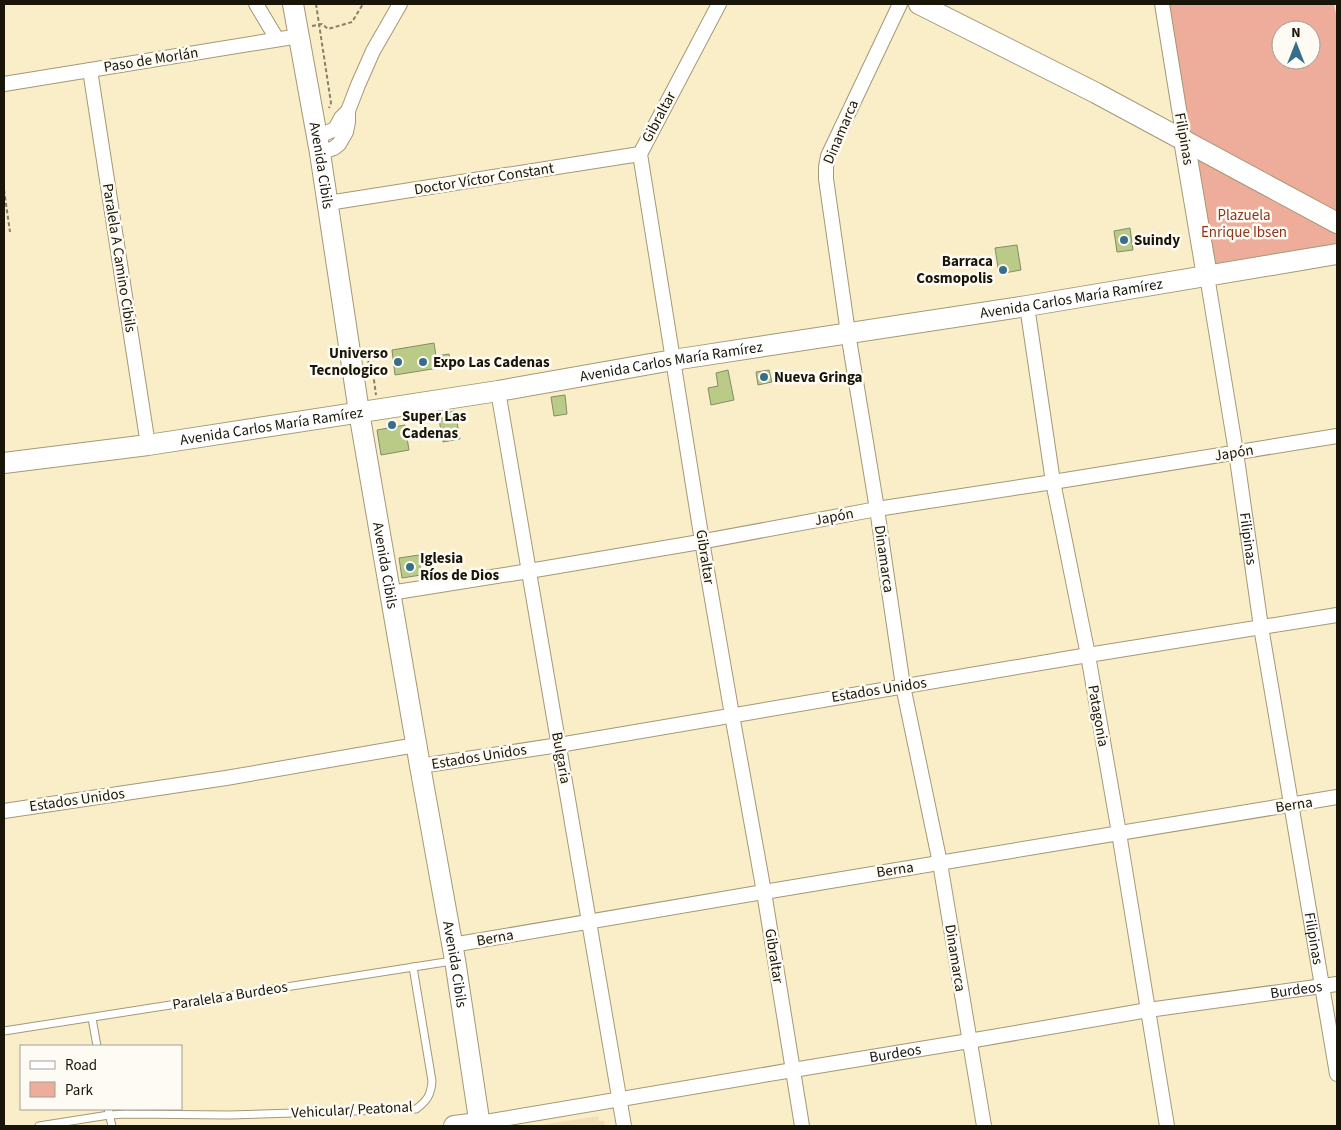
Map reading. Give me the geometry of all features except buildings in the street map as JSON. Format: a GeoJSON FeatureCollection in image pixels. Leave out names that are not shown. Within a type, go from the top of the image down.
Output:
{"type":"FeatureCollection","features":[{"type":"Feature","properties":{"kind":"street"},"geometry":{"type":"LineString","coordinates":[[256,4],[277,39]]}},
{"type":"Feature","properties":{"kind":"street","name":"Avenida Cibils"},"geometry":{"type":"LineString","coordinates":[[293,4],[319,145],[359,412],[454,953],[479,1125]]}},
{"type":"Feature","properties":{"kind":"street"},"geometry":{"type":"LineString","coordinates":[[319,145],[334,148],[340,144],[346,132],[348,111],[373,51],[400,4]]}},
{"type":"Feature","properties":{"kind":"street","name":"Gibraltar"},"geometry":{"type":"LineString","coordinates":[[718,4],[640,154],[702,541],[764,892],[802,1126]]}},
{"type":"Feature","properties":{"kind":"street","name":"Dinamarca"},"geometry":{"type":"LineString","coordinates":[[900,4],[828,156],[826,179],[903,686],[940,863],[984,1126]]}},
{"type":"Feature","properties":{"kind":"street"},"geometry":{"type":"LineString","coordinates":[[919,4],[1096,93],[1337,223]]}},
{"type":"Feature","properties":{"kind":"street","name":"Filipinas"},"geometry":{"type":"LineString","coordinates":[[1162,4],[1236,452],[1261,628],[1337,1074]]}},
{"type":"Feature","properties":{"kind":"street","name":"Paso de Morlán"},"geometry":{"type":"LineString","coordinates":[[4,84],[277,39],[298,32]]}},
{"type":"Feature","properties":{"kind":"street","name":"Paralela A Camino Cibils"},"geometry":{"type":"LineString","coordinates":[[90,70],[148,445]]}},
{"type":"Feature","properties":{"kind":"street","name":"Doctor Víctor Constant"},"geometry":{"type":"LineString","coordinates":[[328,203],[640,154]]}},
{"type":"Feature","properties":{"kind":"street","name":"Avenida Carlos María Ramírez"},"geometry":{"type":"LineString","coordinates":[[4,463],[148,445],[498,391],[673,360],[1026,306],[1337,254]]}},
{"type":"Feature","properties":{"kind":"street","name":"Patagonia"},"geometry":{"type":"LineString","coordinates":[[1026,306],[1053,482],[1088,655],[1168,1126]]}},
{"type":"Feature","properties":{"kind":"street","name":"Bulgaria"},"geometry":{"type":"LineString","coordinates":[[498,391],[624,1126]]}},
{"type":"Feature","properties":{"kind":"street","name":"Japón"},"geometry":{"type":"LineString","coordinates":[[390,592],[528,571],[877,509],[1337,436]]}},
{"type":"Feature","properties":{"kind":"street","name":"Estados Unidos"},"geometry":{"type":"LineString","coordinates":[[420,766],[559,745],[1088,655],[1337,615]]}},
{"type":"Feature","properties":{"kind":"street","name":"Estados Unidos"},"geometry":{"type":"LineString","coordinates":[[4,811],[226,778],[416,745]]}},
{"type":"Feature","properties":{"kind":"street","name":"Berna"},"geometry":{"type":"LineString","coordinates":[[454,953],[590,922],[1337,797]]}},
{"type":"Feature","properties":{"kind":"street","name":"Burdeos"},"geometry":{"type":"LineString","coordinates":[[454,1126],[479,1125],[1148,1010],[1337,984]]}},
{"type":"Feature","properties":{"kind":"lane","name":"Paralela a Burdeos"},"geometry":{"type":"LineString","coordinates":[[4,1031],[413,967],[454,953]]}},
{"type":"Feature","properties":{"kind":"lane","name":"Vehicular/ Peatonal"},"geometry":{"type":"LineString","coordinates":[[109,1112],[127,1114],[229,1115],[416,1109],[427,1100],[431,1092],[432,1081],[413,967]]}},
{"type":"Feature","properties":{"kind":"lane"},"geometry":{"type":"LineString","coordinates":[[92,1018],[97,1045]]}},
{"type":"Feature","properties":{"kind":"lane"},"geometry":{"type":"LineString","coordinates":[[39,1126],[109,1112],[112,1126]]}},
{"type":"Feature","properties":{"kind":"path"},"geometry":{"type":"LineString","coordinates":[[316,4],[331,103],[327,112]]}},
{"type":"Feature","properties":{"kind":"path"},"geometry":{"type":"LineString","coordinates":[[298,32],[322,24],[328,29],[352,22],[363,4]]}},
{"type":"Feature","properties":{"kind":"path"},"geometry":{"type":"LineString","coordinates":[[4,190],[10,232]]}},
{"type":"Feature","properties":{"kind":"shaded area"},"geometry":{"type":"Polygon","coordinates":[[[598,1116],[599,1121],[604,1121],[605,1126],[535,1126],[598,1116]]]}},
{"type":"Feature","properties":{"kind":"green space"},"geometry":{"type":"Polygon","coordinates":[[[1168,4],[1334,4],[1337,19],[1337,214],[1190,135],[1168,4]]]}},
{"type":"Feature","properties":{"kind":"green space","name":"Plazuela Enrique Ibsen"},"geometry":{"type":"Polygon","coordinates":[[[1201,159],[1337,230],[1337,248],[1213,266],[1196,164],[1201,159]]]}},
{"type":"Feature","properties":{"kind":"place","name":"Suindy"},"geometry":{"type":"Point","coordinates":[1124,240]}},
{"type":"Feature","properties":{"kind":"place","name":"Barraca Cosmopolis"},"geometry":{"type":"Point","coordinates":[1003,270]}},
{"type":"Feature","properties":{"kind":"place","name":"Universo Tecnologico"},"geometry":{"type":"Point","coordinates":[398,362]}},
{"type":"Feature","properties":{"kind":"place","name":"Expo Las Cadenas"},"geometry":{"type":"Point","coordinates":[423,362]}},
{"type":"Feature","properties":{"kind":"place","name":"Nueva Gringa"},"geometry":{"type":"Point","coordinates":[764,377]}},
{"type":"Feature","properties":{"kind":"place","name":"Super Las Cadenas"},"geometry":{"type":"Point","coordinates":[392,425]}},
{"type":"Feature","properties":{"kind":"place","name":"Iglesia Ríos de Dios"},"geometry":{"type":"Point","coordinates":[410,567]}}]}
